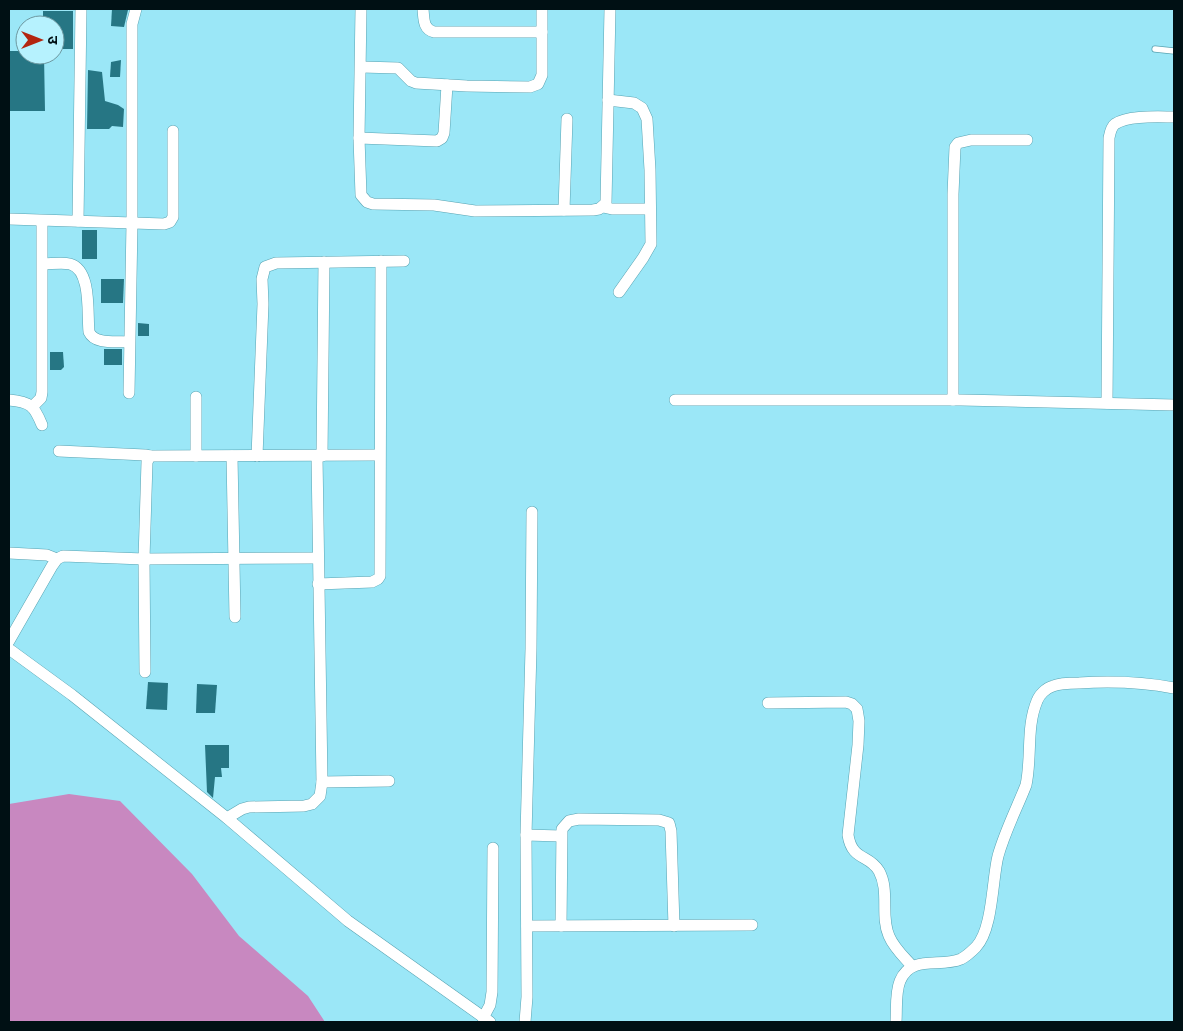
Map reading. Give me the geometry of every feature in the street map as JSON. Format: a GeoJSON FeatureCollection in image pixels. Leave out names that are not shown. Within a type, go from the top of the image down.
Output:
{"type":"FeatureCollection","features":[{"type":"Feature","properties":{"kind":"street"},"geometry":{"type":"LineString","coordinates":[[78,221],[81,9]]}},
{"type":"Feature","properties":{"kind":"street"},"geometry":{"type":"LineString","coordinates":[[129,393],[132,222],[132,24],[136,9]]}},
{"type":"Feature","properties":{"kind":"street"},"geometry":{"type":"LineString","coordinates":[[361,9],[359,138],[361,195],[367,202],[373,204],[434,205],[475,211],[593,210],[603,207],[612,209],[650,209]]}},
{"type":"Feature","properties":{"kind":"street"},"geometry":{"type":"LineString","coordinates":[[424,9],[424,24],[426,28],[434,32],[542,32]]}},
{"type":"Feature","properties":{"kind":"street"},"geometry":{"type":"LineString","coordinates":[[361,67],[398,68],[411,81],[447,85],[530,87],[538,84],[542,75],[542,9]]}},
{"type":"Feature","properties":{"kind":"street"},"geometry":{"type":"LineString","coordinates":[[603,207],[607,197],[610,9]]}},
{"type":"Feature","properties":{"kind":"street"},"geometry":{"type":"LineString","coordinates":[[359,138],[437,141],[442,138],[444,133],[447,85]]}},
{"type":"Feature","properties":{"kind":"street"},"geometry":{"type":"LineString","coordinates":[[608,100],[634,103],[642,108],[645,112],[648,128],[652,236],[649,251],[618,292]]}},
{"type":"Feature","properties":{"kind":"street"},"geometry":{"type":"LineString","coordinates":[[1107,403],[1109,138],[1111,129],[1115,124],[1127,119],[1174,116]]}},
{"type":"Feature","properties":{"kind":"street"},"geometry":{"type":"LineString","coordinates":[[564,210],[567,120]]}},
{"type":"Feature","properties":{"kind":"street"},"geometry":{"type":"LineString","coordinates":[[9,219],[164,224],[172,220],[173,131]]}},
{"type":"Feature","properties":{"kind":"street"},"geometry":{"type":"LineString","coordinates":[[953,400],[953,194],[955,147],[958,143],[971,140],[1027,140]]}},
{"type":"Feature","properties":{"kind":"street"},"geometry":{"type":"LineString","coordinates":[[33,406],[41,398],[42,392],[42,221]]}},
{"type":"Feature","properties":{"kind":"street"},"geometry":{"type":"LineString","coordinates":[[318,584],[372,582],[378,579],[380,573],[381,261]]}},
{"type":"Feature","properties":{"kind":"street"},"geometry":{"type":"LineString","coordinates":[[257,456],[263,271],[269,264],[276,263],[404,261]]}},
{"type":"Feature","properties":{"kind":"street"},"geometry":{"type":"LineString","coordinates":[[227,818],[249,807],[293,808],[312,804],[320,796],[322,782],[318,558],[324,262]]}},
{"type":"Feature","properties":{"kind":"street"},"geometry":{"type":"LineString","coordinates":[[43,264],[71,264],[82,274],[86,282],[89,332],[91,336],[99,340],[129,342]]}},
{"type":"Feature","properties":{"kind":"street"},"geometry":{"type":"LineString","coordinates":[[196,397],[196,456]]}},
{"type":"Feature","properties":{"kind":"street"},"geometry":{"type":"LineString","coordinates":[[9,400],[24,402],[33,406],[42,424]]}},
{"type":"Feature","properties":{"kind":"street"},"geometry":{"type":"LineString","coordinates":[[675,400],[953,400],[1174,405]]}},
{"type":"Feature","properties":{"kind":"street"},"geometry":{"type":"LineString","coordinates":[[59,451],[145,454],[150,456],[379,455]]}},
{"type":"Feature","properties":{"kind":"street"},"geometry":{"type":"LineString","coordinates":[[145,672],[144,559],[147,462],[150,456]]}},
{"type":"Feature","properties":{"kind":"street"},"geometry":{"type":"LineString","coordinates":[[232,456],[235,617]]}},
{"type":"Feature","properties":{"kind":"street"},"geometry":{"type":"LineString","coordinates":[[525,1022],[527,1003],[526,835],[531,649],[532,512]]}},
{"type":"Feature","properties":{"kind":"street"},"geometry":{"type":"LineString","coordinates":[[9,553],[47,555],[57,559]]}},
{"type":"Feature","properties":{"kind":"street"},"geometry":{"type":"LineString","coordinates":[[9,641],[52,566],[57,559],[67,556],[144,559],[318,558]]}},
{"type":"Feature","properties":{"kind":"street"},"geometry":{"type":"LineString","coordinates":[[9,649],[72,694],[227,818],[348,921],[487,1020],[492,998],[493,848]]}},
{"type":"Feature","properties":{"kind":"street"},"geometry":{"type":"LineString","coordinates":[[896,1022],[897,993],[900,982],[904,974],[912,966],[922,963],[947,962],[961,959],[976,947],[982,936],[990,909],[998,856],[1027,779],[1033,711],[1038,698],[1046,689],[1054,685],[1106,681],[1174,688]]}},
{"type":"Feature","properties":{"kind":"street"},"geometry":{"type":"LineString","coordinates":[[768,703],[846,702],[852,704],[857,709],[859,721],[858,745],[848,835],[849,842],[852,849],[879,871],[886,895],[888,935],[912,966]]}},
{"type":"Feature","properties":{"kind":"street"},"geometry":{"type":"LineString","coordinates":[[322,782],[389,781]]}},
{"type":"Feature","properties":{"kind":"street"},"geometry":{"type":"LineString","coordinates":[[561,926],[562,829],[565,824],[579,819],[659,820],[669,823],[671,831],[674,926]]}},
{"type":"Feature","properties":{"kind":"street"},"geometry":{"type":"LineString","coordinates":[[526,835],[561,836]]}},
{"type":"Feature","properties":{"kind":"street"},"geometry":{"type":"LineString","coordinates":[[527,926],[752,925]]}},
{"type":"Feature","properties":{"kind":"lane"},"geometry":{"type":"LineString","coordinates":[[1155,49],[1174,51]]}},
{"type":"Feature","properties":{"kind":"shaded area"},"geometry":{"type":"Polygon","coordinates":[[[69,794],[120,801],[192,874],[239,936],[308,996],[325,1022],[9,1022],[9,804],[69,794]]]}},
{"type":"Feature","properties":{"kind":"building"},"geometry":{"type":"Polygon","coordinates":[[[112,9],[128,10],[124,27],[111,26],[112,9]]]}},
{"type":"Feature","properties":{"kind":"building"},"geometry":{"type":"Polygon","coordinates":[[[43,11],[73,11],[73,49],[65,49],[65,15],[43,15],[43,11]]]}},
{"type":"Feature","properties":{"kind":"building"},"geometry":{"type":"Polygon","coordinates":[[[9,51],[15,51],[15,65],[44,65],[45,111],[9,111],[9,51]]]}},
{"type":"Feature","properties":{"kind":"building"},"geometry":{"type":"Polygon","coordinates":[[[121,60],[120,77],[110,77],[111,62],[121,60]]]}},
{"type":"Feature","properties":{"kind":"building"},"geometry":{"type":"Polygon","coordinates":[[[88,70],[102,72],[105,101],[124,109],[123,127],[112,126],[109,129],[87,129],[88,70]]]}},
{"type":"Feature","properties":{"kind":"building"},"geometry":{"type":"Polygon","coordinates":[[[82,230],[97,230],[97,259],[82,259],[82,230]]]}},
{"type":"Feature","properties":{"kind":"building"},"geometry":{"type":"Polygon","coordinates":[[[101,279],[124,279],[123,303],[101,303],[101,279]]]}},
{"type":"Feature","properties":{"kind":"building"},"geometry":{"type":"Polygon","coordinates":[[[138,323],[149,324],[149,336],[138,336],[138,323]]]}},
{"type":"Feature","properties":{"kind":"building"},"geometry":{"type":"Polygon","coordinates":[[[104,349],[122,349],[122,365],[104,365],[104,349]]]}},
{"type":"Feature","properties":{"kind":"building"},"geometry":{"type":"Polygon","coordinates":[[[50,352],[63,352],[64,367],[61,370],[50,370],[50,352]]]}},
{"type":"Feature","properties":{"kind":"building"},"geometry":{"type":"Polygon","coordinates":[[[148,682],[168,683],[167,710],[146,709],[148,682]]]}},
{"type":"Feature","properties":{"kind":"building"},"geometry":{"type":"Polygon","coordinates":[[[197,684],[217,685],[215,713],[196,713],[197,684]]]}},
{"type":"Feature","properties":{"kind":"building"},"geometry":{"type":"Polygon","coordinates":[[[205,745],[229,745],[229,768],[221,768],[222,777],[215,777],[213,798],[207,792],[205,745]]]}}]}
